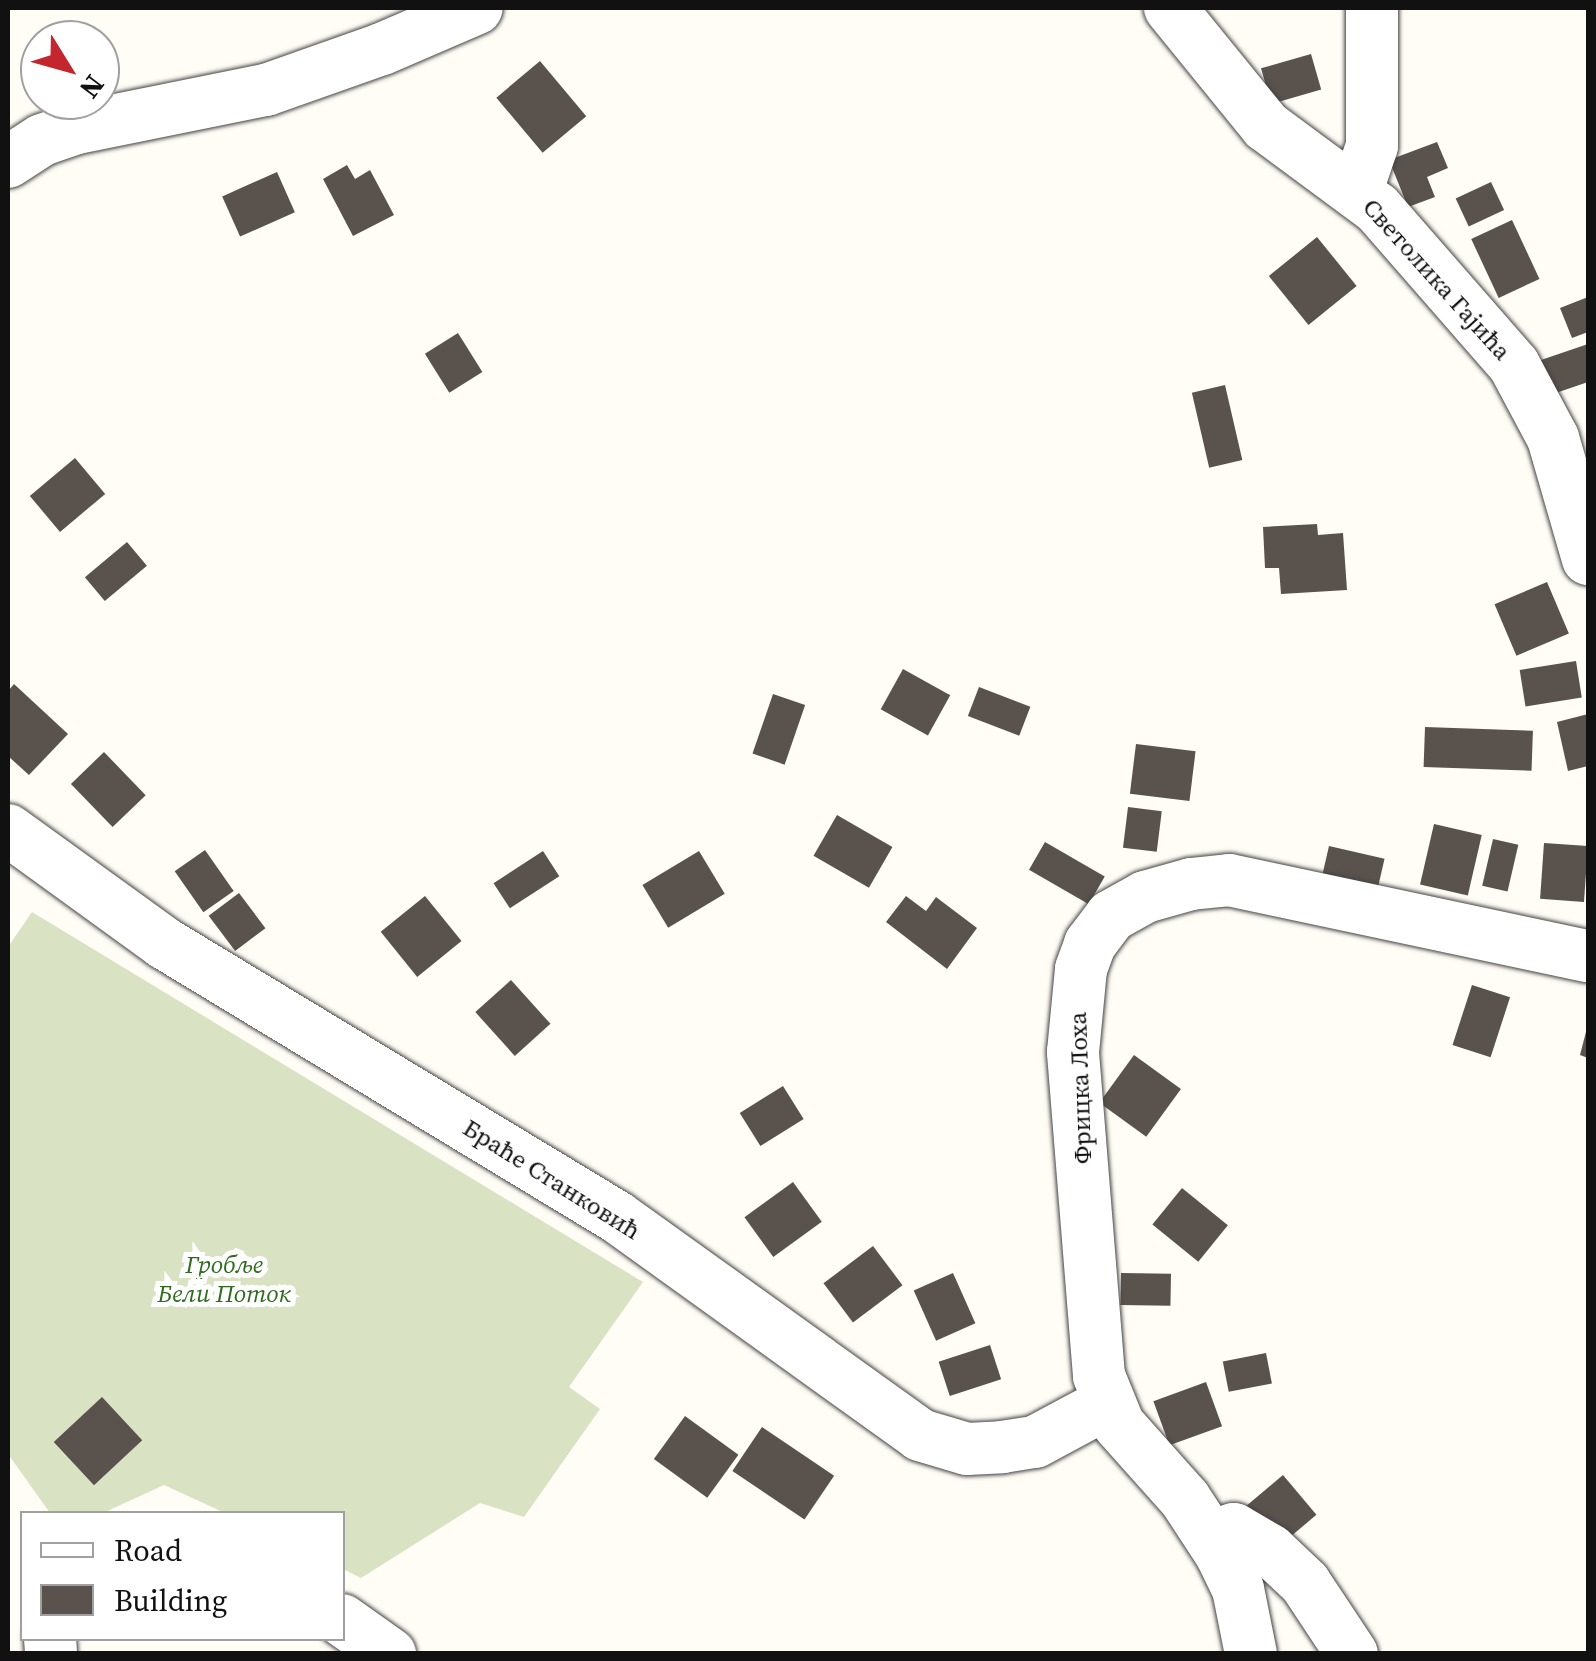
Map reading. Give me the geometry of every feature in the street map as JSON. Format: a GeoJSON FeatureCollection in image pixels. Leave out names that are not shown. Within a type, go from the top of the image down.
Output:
{"type":"FeatureCollection","features":[{"type":"Feature","properties":{"kind":"street"},"geometry":{"type":"LineString","coordinates":[[8,162],[42,140],[77,128],[266,90],[382,50],[477,8]]}},
{"type":"Feature","properties":{"kind":"street","name":"Светолика Гајића"},"geometry":{"type":"LineString","coordinates":[[1170,8],[1266,126],[1357,190],[1444,280],[1514,365],[1553,438],[1588,559]]}},
{"type":"Feature","properties":{"kind":"street"},"geometry":{"type":"LineString","coordinates":[[1357,190],[1372,146],[1372,8]]}},
{"type":"Feature","properties":{"kind":"street","name":"Браће Станковић"},"geometry":{"type":"LineString","coordinates":[[8,830],[164,943],[618,1217],[920,1434],[967,1449],[1002,1448],[1035,1442],[1106,1404]]}},
{"type":"Feature","properties":{"kind":"street","name":"Фрицка Лоха"},"geometry":{"type":"LineString","coordinates":[[1251,1654],[1238,1589],[1210,1536],[1106,1404],[1093,1322],[1074,1052],[1082,968],[1090,944],[1112,916],[1145,897],[1191,884],[1229,880],[1588,956]]}},
{"type":"Feature","properties":{"kind":"street"},"geometry":{"type":"LineString","coordinates":[[1210,1536],[1234,1529],[1270,1550],[1305,1584],[1352,1654]]}},
{"type":"Feature","properties":{"kind":"street"},"geometry":{"type":"LineString","coordinates":[[345,1622],[390,1654]]}},
{"type":"Feature","properties":{"kind":"green space","name":"Гробље Бели Поток"},"geometry":{"type":"Polygon","coordinates":[[[32,912],[643,1282],[569,1387],[600,1409],[524,1517],[480,1503],[361,1578],[345,1570],[345,1511],[221,1511],[164,1485],[107,1511],[49,1511],[8,1454],[8,947],[32,912]]]}},
{"type":"Feature","properties":{"kind":"building"},"geometry":{"type":"Polygon","coordinates":[[[1311,54],[1321,90],[1271,104],[1261,68],[1311,54]]]}},
{"type":"Feature","properties":{"kind":"building"},"geometry":{"type":"Polygon","coordinates":[[[540,61],[586,116],[543,153],[496,98],[540,61]]]}},
{"type":"Feature","properties":{"kind":"building"},"geometry":{"type":"Polygon","coordinates":[[[1437,142],[1448,168],[1427,177],[1435,197],[1408,207],[1389,160],[1437,142]]]}},
{"type":"Feature","properties":{"kind":"building"},"geometry":{"type":"Polygon","coordinates":[[[347,165],[355,179],[370,170],[394,215],[353,236],[323,179],[347,165]]]}},
{"type":"Feature","properties":{"kind":"building"},"geometry":{"type":"Polygon","coordinates":[[[277,172],[295,212],[240,237],[222,196],[277,172]]]}},
{"type":"Feature","properties":{"kind":"building"},"geometry":{"type":"Polygon","coordinates":[[[1491,182],[1504,210],[1469,227],[1456,198],[1491,182]]]}},
{"type":"Feature","properties":{"kind":"building"},"geometry":{"type":"Polygon","coordinates":[[[1512,220],[1539,279],[1499,298],[1471,239],[1512,220]]]}},
{"type":"Feature","properties":{"kind":"building"},"geometry":{"type":"Polygon","coordinates":[[[1317,237],[1357,286],[1308,325],[1269,276],[1317,237]]]}},
{"type":"Feature","properties":{"kind":"building"},"geometry":{"type":"Polygon","coordinates":[[[1588,297],[1588,332],[1572,338],[1560,308],[1588,297]]]}},
{"type":"Feature","properties":{"kind":"building"},"geometry":{"type":"Polygon","coordinates":[[[458,333],[482,372],[449,393],[425,354],[458,333]]]}},
{"type":"Feature","properties":{"kind":"building"},"geometry":{"type":"Polygon","coordinates":[[[1588,344],[1588,382],[1553,394],[1541,360],[1588,344]]]}},
{"type":"Feature","properties":{"kind":"building"},"geometry":{"type":"Polygon","coordinates":[[[1225,385],[1242,460],[1209,468],[1192,393],[1225,385]]]}},
{"type":"Feature","properties":{"kind":"building"},"geometry":{"type":"Polygon","coordinates":[[[75,458],[105,494],[60,532],[30,496],[75,458]]]}},
{"type":"Feature","properties":{"kind":"building"},"geometry":{"type":"Polygon","coordinates":[[[1317,524],[1318,535],[1343,533],[1347,590],[1281,594],[1279,568],[1265,568],[1263,527],[1317,524]]]}},
{"type":"Feature","properties":{"kind":"building"},"geometry":{"type":"Polygon","coordinates":[[[127,542],[147,566],[105,601],[85,577],[127,542]]]}},
{"type":"Feature","properties":{"kind":"building"},"geometry":{"type":"Polygon","coordinates":[[[1547,582],[1569,634],[1516,656],[1495,604],[1547,582]]]}},
{"type":"Feature","properties":{"kind":"building"},"geometry":{"type":"Polygon","coordinates":[[[1576,661],[1582,698],[1525,706],[1520,670],[1576,661]]]}},
{"type":"Feature","properties":{"kind":"building"},"geometry":{"type":"Polygon","coordinates":[[[903,669],[950,695],[928,735],[881,709],[903,669]]]}},
{"type":"Feature","properties":{"kind":"building"},"geometry":{"type":"Polygon","coordinates":[[[14,684],[68,734],[29,775],[8,756],[8,691],[14,684]]]}},
{"type":"Feature","properties":{"kind":"building"},"geometry":{"type":"Polygon","coordinates":[[[979,687],[1030,707],[1019,736],[968,716],[979,687]]]}},
{"type":"Feature","properties":{"kind":"building"},"geometry":{"type":"Polygon","coordinates":[[[773,694],[805,705],[785,765],[752,754],[773,694]]]}},
{"type":"Feature","properties":{"kind":"building"},"geometry":{"type":"Polygon","coordinates":[[[1588,714],[1588,766],[1568,771],[1557,722],[1588,714]]]}},
{"type":"Feature","properties":{"kind":"building"},"geometry":{"type":"Polygon","coordinates":[[[1425,727],[1533,731],[1532,771],[1424,767],[1425,727]]]}},
{"type":"Feature","properties":{"kind":"building"},"geometry":{"type":"Polygon","coordinates":[[[1136,744],[1196,751],[1189,801],[1130,794],[1136,744]]]}},
{"type":"Feature","properties":{"kind":"building"},"geometry":{"type":"Polygon","coordinates":[[[104,752],[146,795],[113,827],[71,784],[104,752]]]}},
{"type":"Feature","properties":{"kind":"building"},"geometry":{"type":"Polygon","coordinates":[[[1128,807],[1162,811],[1157,852],[1123,848],[1128,807]]]}},
{"type":"Feature","properties":{"kind":"building"},"geometry":{"type":"Polygon","coordinates":[[[837,815],[892,847],[869,888],[814,856],[837,815]]]}},
{"type":"Feature","properties":{"kind":"building"},"geometry":{"type":"Polygon","coordinates":[[[1434,824],[1482,835],[1468,895],[1420,884],[1434,824]]]}},
{"type":"Feature","properties":{"kind":"building"},"geometry":{"type":"Polygon","coordinates":[[[1493,839],[1518,845],[1508,892],[1482,886],[1493,839]]]}},
{"type":"Feature","properties":{"kind":"building"},"geometry":{"type":"Polygon","coordinates":[[[1045,842],[1105,876],[1089,904],[1029,870],[1045,842]]]}},
{"type":"Feature","properties":{"kind":"building"},"geometry":{"type":"Polygon","coordinates":[[[1544,843],[1588,846],[1584,902],[1540,899],[1544,843]]]}},
{"type":"Feature","properties":{"kind":"building"},"geometry":{"type":"Polygon","coordinates":[[[1329,846],[1385,859],[1376,897],[1320,884],[1329,846]]]}},
{"type":"Feature","properties":{"kind":"building"},"geometry":{"type":"Polygon","coordinates":[[[205,850],[234,891],[203,912],[175,871],[205,850]]]}},
{"type":"Feature","properties":{"kind":"building"},"geometry":{"type":"Polygon","coordinates":[[[543,851],[559,876],[510,908],[494,883],[543,851]]]}},
{"type":"Feature","properties":{"kind":"building"},"geometry":{"type":"Polygon","coordinates":[[[699,851],[725,894],[668,928],[642,885],[699,851]]]}},
{"type":"Feature","properties":{"kind":"building"},"geometry":{"type":"Polygon","coordinates":[[[239,893],[265,928],[235,951],[209,916],[239,893]]]}},
{"type":"Feature","properties":{"kind":"building"},"geometry":{"type":"Polygon","coordinates":[[[425,896],[462,941],[417,977],[381,932],[425,896]]]}},
{"type":"Feature","properties":{"kind":"building"},"geometry":{"type":"Polygon","coordinates":[[[906,896],[926,911],[936,897],[977,928],[947,969],[886,922],[906,896]]]}},
{"type":"Feature","properties":{"kind":"building"},"geometry":{"type":"Polygon","coordinates":[[[511,980],[550,1024],[515,1056],[475,1012],[511,980]]]}},
{"type":"Feature","properties":{"kind":"building"},"geometry":{"type":"Polygon","coordinates":[[[1472,985],[1510,997],[1491,1057],[1453,1045],[1472,985]]]}},
{"type":"Feature","properties":{"kind":"building"},"geometry":{"type":"Polygon","coordinates":[[[1588,1028],[1588,1058],[1580,1055],[1588,1028]]]}},
{"type":"Feature","properties":{"kind":"building"},"geometry":{"type":"Polygon","coordinates":[[[1134,1055],[1181,1089],[1146,1137],[1099,1103],[1134,1055]]]}},
{"type":"Feature","properties":{"kind":"building"},"geometry":{"type":"Polygon","coordinates":[[[783,1086],[804,1119],[760,1146],[740,1113],[783,1086]]]}},
{"type":"Feature","properties":{"kind":"building"},"geometry":{"type":"Polygon","coordinates":[[[793,1182],[822,1222],[773,1257],[744,1217],[793,1182]]]}},
{"type":"Feature","properties":{"kind":"building"},"geometry":{"type":"Polygon","coordinates":[[[1182,1188],[1228,1225],[1198,1262],[1152,1225],[1182,1188]]]}},
{"type":"Feature","properties":{"kind":"building"},"geometry":{"type":"Polygon","coordinates":[[[873,1246],[902,1285],[853,1322],[823,1283],[873,1246]]]}},
{"type":"Feature","properties":{"kind":"building"},"geometry":{"type":"Polygon","coordinates":[[[953,1273],[975,1323],[936,1341],[914,1290],[953,1273]]]}},
{"type":"Feature","properties":{"kind":"building"},"geometry":{"type":"Polygon","coordinates":[[[1121,1273],[1171,1274],[1170,1306],[1120,1305],[1121,1273]]]}},
{"type":"Feature","properties":{"kind":"building"},"geometry":{"type":"Polygon","coordinates":[[[990,1345],[1001,1379],[950,1396],[939,1362],[990,1345]]]}},
{"type":"Feature","properties":{"kind":"building"},"geometry":{"type":"Polygon","coordinates":[[[1266,1353],[1272,1383],[1229,1392],[1223,1361],[1266,1353]]]}},
{"type":"Feature","properties":{"kind":"building"},"geometry":{"type":"Polygon","coordinates":[[[1206,1382],[1222,1426],[1169,1445],[1153,1401],[1206,1382]]]}},
{"type":"Feature","properties":{"kind":"building"},"geometry":{"type":"Polygon","coordinates":[[[102,1397],[142,1440],[94,1485],[54,1442],[102,1397]]]}},
{"type":"Feature","properties":{"kind":"building"},"geometry":{"type":"Polygon","coordinates":[[[685,1416],[738,1455],[707,1498],[654,1459],[685,1416]]]}},
{"type":"Feature","properties":{"kind":"building"},"geometry":{"type":"Polygon","coordinates":[[[762,1427],[834,1476],[804,1520],[732,1471],[762,1427]]]}},
{"type":"Feature","properties":{"kind":"building"},"geometry":{"type":"Polygon","coordinates":[[[1283,1475],[1316,1515],[1278,1547],[1245,1507],[1283,1475]]]}}]}
